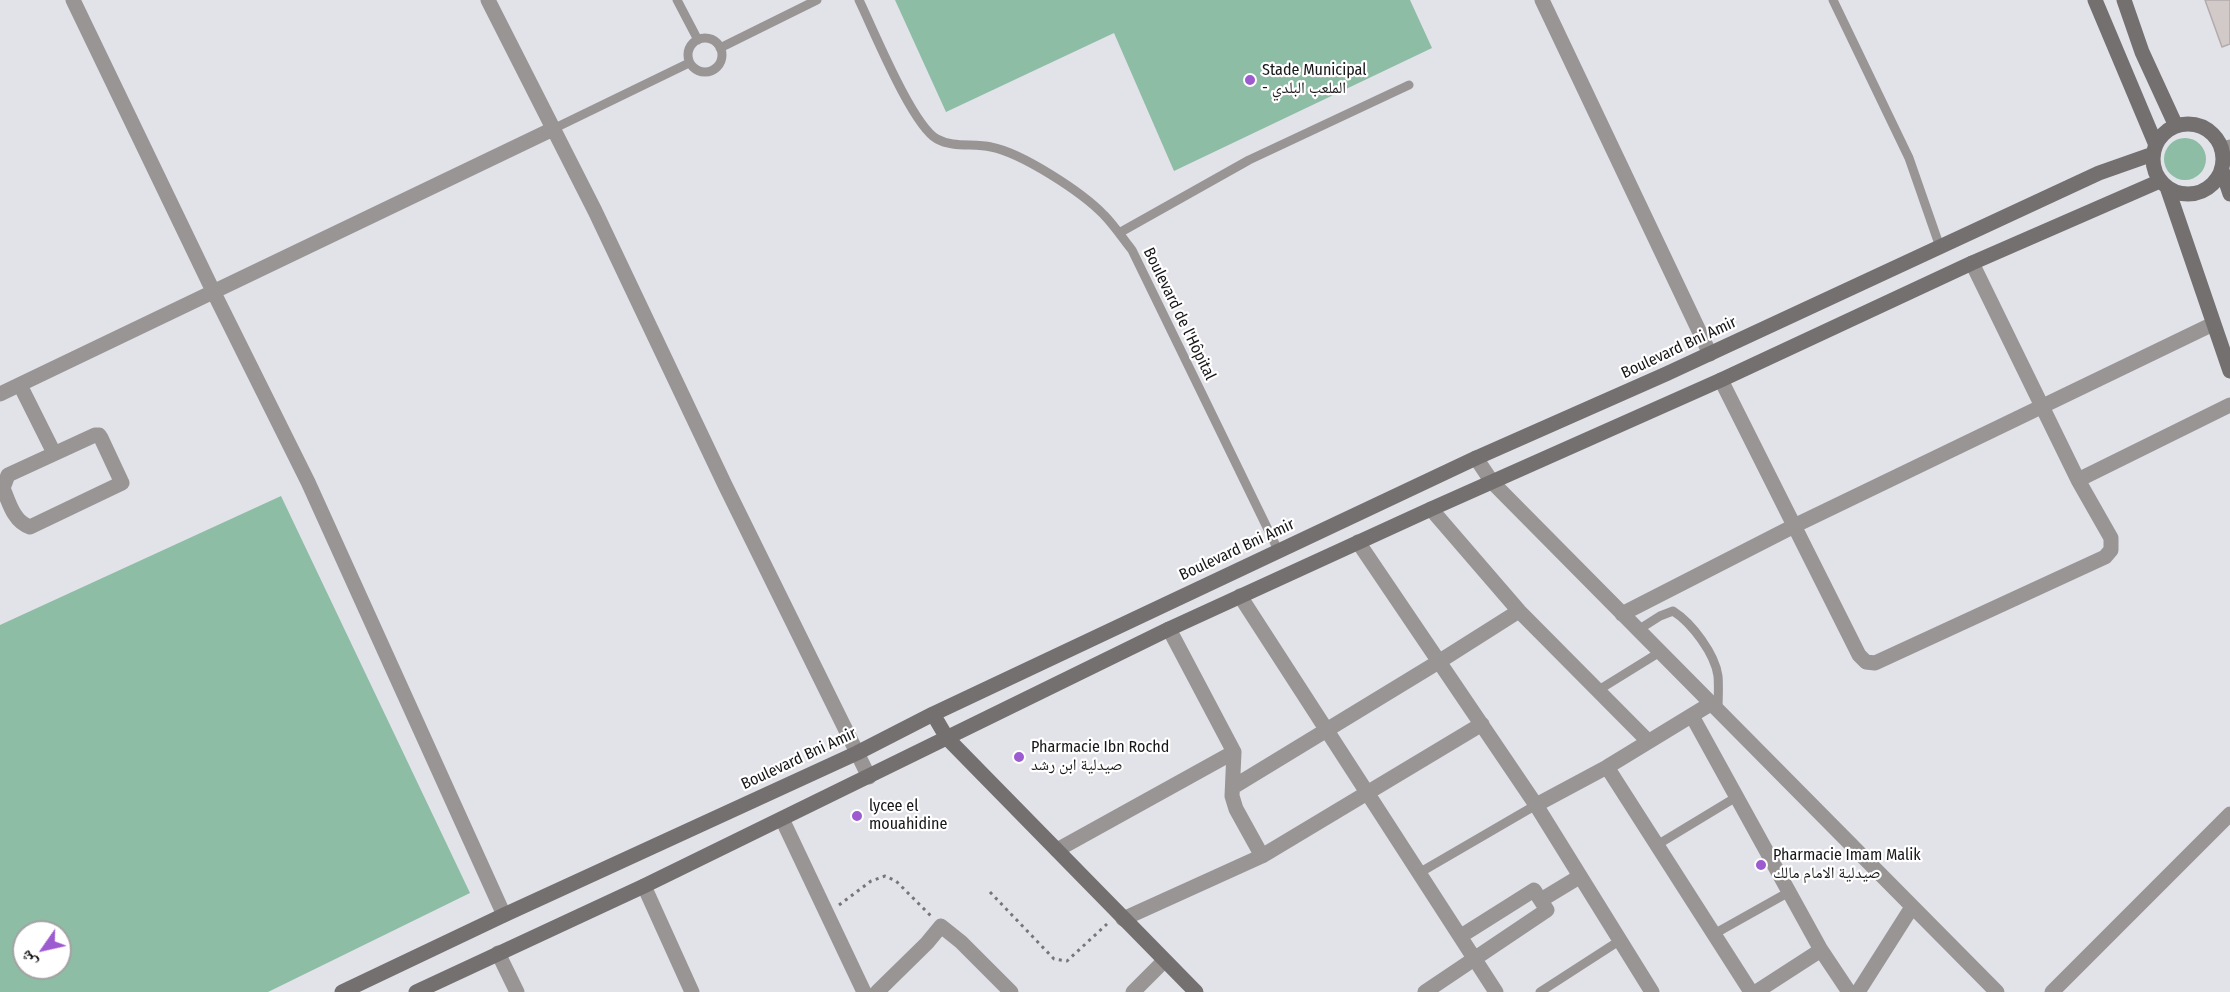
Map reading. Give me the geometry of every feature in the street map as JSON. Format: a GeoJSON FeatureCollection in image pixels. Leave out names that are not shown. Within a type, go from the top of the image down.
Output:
{"type":"FeatureCollection","features":[{"type":"Feature","properties":{"kind":"main road"},"geometry":{"type":"LineString","coordinates":[[2095,0],[2155,149],[2155,173],[2164,184],[2230,371]]}},
{"type":"Feature","properties":{"kind":"main road"},"geometry":{"type":"LineString","coordinates":[[2124,0],[2142,52],[2176,126]]}},
{"type":"Feature","properties":{"kind":"main road"},"geometry":{"type":"LineString","coordinates":[[416,992],[644,886],[1169,629],[1431,509],[1722,380],[1972,263],[2164,184],[2184,194],[2203,191],[2218,178],[2222,170],[2226,148],[2204,128],[2190,124],[2176,126],[2164,133],[2155,149]]}},
{"type":"Feature","properties":{"kind":"main road","name":"Boulevard Bni Amir"},"geometry":{"type":"LineString","coordinates":[[342,992],[857,753],[933,714],[1278,550],[2155,149]]}},
{"type":"Feature","properties":{"kind":"main road"},"geometry":{"type":"LineString","coordinates":[[2222,170],[2230,194]]}},
{"type":"Feature","properties":{"kind":"main road"},"geometry":{"type":"LineString","coordinates":[[933,714],[948,738],[1196,992]]}},
{"type":"Feature","properties":{"kind":"street"},"geometry":{"type":"LineString","coordinates":[[73,0],[308,482],[504,915]]}},
{"type":"Feature","properties":{"kind":"street"},"geometry":{"type":"LineString","coordinates":[[488,0],[595,211],[725,485],[869,777]]}},
{"type":"Feature","properties":{"kind":"street"},"geometry":{"type":"LineString","coordinates":[[1542,0],[1710,354]]}},
{"type":"Feature","properties":{"kind":"street"},"geometry":{"type":"LineString","coordinates":[[0,394],[553,129]]}},
{"type":"Feature","properties":{"kind":"street"},"geometry":{"type":"LineString","coordinates":[[1722,380],[1859,655],[1866,662],[1875,663],[2105,557],[2110,550],[2111,538],[2078,480],[1972,263]]}},
{"type":"Feature","properties":{"kind":"street"},"geometry":{"type":"LineString","coordinates":[[1622,614],[1796,525],[2213,324]]}},
{"type":"Feature","properties":{"kind":"street"},"geometry":{"type":"LineString","coordinates":[[20,385],[54,453]]}},
{"type":"Feature","properties":{"kind":"street"},"geometry":{"type":"LineString","coordinates":[[2078,480],[2230,405]]}},
{"type":"Feature","properties":{"kind":"street"},"geometry":{"type":"LineString","coordinates":[[99,435],[122,483],[30,527],[22,525],[3,488],[4,481],[8,475],[54,453],[99,435]]}},
{"type":"Feature","properties":{"kind":"street"},"geometry":{"type":"LineString","coordinates":[[1476,458],[1492,482],[1997,992]]}},
{"type":"Feature","properties":{"kind":"street"},"geometry":{"type":"LineString","coordinates":[[1431,509],[1519,611],[1648,741]]}},
{"type":"Feature","properties":{"kind":"street"},"geometry":{"type":"LineString","coordinates":[[1358,542],[1536,805],[1652,992]]}},
{"type":"Feature","properties":{"kind":"street"},"geometry":{"type":"LineString","coordinates":[[1240,596],[1496,992]]}},
{"type":"Feature","properties":{"kind":"street"},"geometry":{"type":"LineString","coordinates":[[1233,787],[1519,611]]}},
{"type":"Feature","properties":{"kind":"street"},"geometry":{"type":"LineString","coordinates":[[1169,629],[1234,752],[1232,796],[1236,809],[1262,856]]}},
{"type":"Feature","properties":{"kind":"street"},"geometry":{"type":"LineString","coordinates":[[1536,805],[1607,767],[1692,716],[1715,707]]}},
{"type":"Feature","properties":{"kind":"street"},"geometry":{"type":"LineString","coordinates":[[1692,716],[1821,950],[1849,992]]}},
{"type":"Feature","properties":{"kind":"street"},"geometry":{"type":"LineString","coordinates":[[1121,916],[1262,856],[1369,794],[1482,724]]}},
{"type":"Feature","properties":{"kind":"street"},"geometry":{"type":"LineString","coordinates":[[1057,850],[1234,752]]}},
{"type":"Feature","properties":{"kind":"street"},"geometry":{"type":"LineString","coordinates":[[1607,767],[1753,992],[1821,950]]}},
{"type":"Feature","properties":{"kind":"street"},"geometry":{"type":"LineString","coordinates":[[782,819],[864,992]]}},
{"type":"Feature","properties":{"kind":"street"},"geometry":{"type":"LineString","coordinates":[[2052,992],[2228,821]]}},
{"type":"Feature","properties":{"kind":"street"},"geometry":{"type":"LineString","coordinates":[[1541,900],[1579,877]]}},
{"type":"Feature","properties":{"kind":"street"},"geometry":{"type":"LineString","coordinates":[[644,886],[692,992]]}},
{"type":"Feature","properties":{"kind":"street"},"geometry":{"type":"LineString","coordinates":[[1432,990],[1548,910],[1534,890],[1461,936]]}},
{"type":"Feature","properties":{"kind":"street"},"geometry":{"type":"LineString","coordinates":[[1858,992],[1912,907]]}},
{"type":"Feature","properties":{"kind":"street"},"geometry":{"type":"LineString","coordinates":[[877,992],[941,926],[961,942],[1011,992]]}},
{"type":"Feature","properties":{"kind":"street"},"geometry":{"type":"LineString","coordinates":[[498,953],[517,992]]}},
{"type":"Feature","properties":{"kind":"street"},"geometry":{"type":"LineString","coordinates":[[1133,992],[1164,961]]}},
{"type":"Feature","properties":{"kind":"lane"},"geometry":{"type":"LineString","coordinates":[[677,0],[698,40]]}},
{"type":"Feature","properties":{"kind":"lane"},"geometry":{"type":"LineString","coordinates":[[720,48],[817,0]]}},
{"type":"Feature","properties":{"kind":"lane","name":"Boulevard de l'Hôpital"},"geometry":{"type":"LineString","coordinates":[[859,0],[919,122],[937,139],[963,146],[990,146],[1016,154],[1061,181],[1103,214],[1132,250],[1278,550]]}},
{"type":"Feature","properties":{"kind":"lane"},"geometry":{"type":"LineString","coordinates":[[1833,0],[1909,158],[1941,247]]}},
{"type":"Feature","properties":{"kind":"lane"},"geometry":{"type":"LineString","coordinates":[[711,39],[720,48],[721,61],[712,70],[699,71],[690,63],[689,49],[698,40],[711,39]]}},
{"type":"Feature","properties":{"kind":"lane"},"geometry":{"type":"LineString","coordinates":[[553,129],[690,63]]}},
{"type":"Feature","properties":{"kind":"lane"},"geometry":{"type":"LineString","coordinates":[[1119,233],[1249,160],[1409,85]]}},
{"type":"Feature","properties":{"kind":"lane"},"geometry":{"type":"LineString","coordinates":[[1638,630],[1660,616],[1673,611],[1684,618],[1704,643],[1718,675],[1715,707]]}},
{"type":"Feature","properties":{"kind":"lane"},"geometry":{"type":"LineString","coordinates":[[1597,691],[1660,652]]}},
{"type":"Feature","properties":{"kind":"lane"},"geometry":{"type":"LineString","coordinates":[[1657,845],[1738,796]]}},
{"type":"Feature","properties":{"kind":"lane"},"geometry":{"type":"LineString","coordinates":[[1419,873],[1536,805]]}},
{"type":"Feature","properties":{"kind":"lane"},"geometry":{"type":"LineString","coordinates":[[1714,934],[1790,892]]}},
{"type":"Feature","properties":{"kind":"lane"},"geometry":{"type":"LineString","coordinates":[[1540,992],[1619,941]]}},
{"type":"Feature","properties":{"kind":"path"},"geometry":{"type":"LineString","coordinates":[[827,914],[871,881],[885,876],[896,881],[941,926]]}},
{"type":"Feature","properties":{"kind":"path"},"geometry":{"type":"LineString","coordinates":[[990,892],[1054,959],[1067,961],[1121,916]]}},
{"type":"Feature","properties":{"kind":"green space","name":"Stade Municipal - الملعب البلدي"},"geometry":{"type":"Polygon","coordinates":[[[895,0],[1410,0],[1432,48],[1174,171],[1114,33],[946,112],[895,0]]]}},
{"type":"Feature","properties":{"kind":"green space"},"geometry":{"type":"Polygon","coordinates":[[[2185,138],[2200,144],[2206,159],[2200,174],[2185,180],[2170,174],[2164,159],[2170,144],[2185,138]]]}},
{"type":"Feature","properties":{"kind":"green space"},"geometry":{"type":"Polygon","coordinates":[[[281,496],[470,893],[268,992],[0,992],[0,625],[281,496]]]}},
{"type":"Feature","properties":{"kind":"building"},"geometry":{"type":"Polygon","coordinates":[[[2205,0],[2230,0],[2230,44],[2222,47],[2205,0]]]}},
{"type":"Feature","properties":{"kind":"place","name":"Stade Municipal - الملعب البلدي"},"geometry":{"type":"Point","coordinates":[1250,80]}},
{"type":"Feature","properties":{"kind":"place","name":"Pharmacie Ibn Rochd صيدلية ابن رشد"},"geometry":{"type":"Point","coordinates":[1019,757]}},
{"type":"Feature","properties":{"kind":"place","name":"lycee el mouahidine"},"geometry":{"type":"Point","coordinates":[857,816]}},
{"type":"Feature","properties":{"kind":"place","name":"Pharmacie Imam Malik صيدلية الامام مالك"},"geometry":{"type":"Point","coordinates":[1761,865]}}]}
